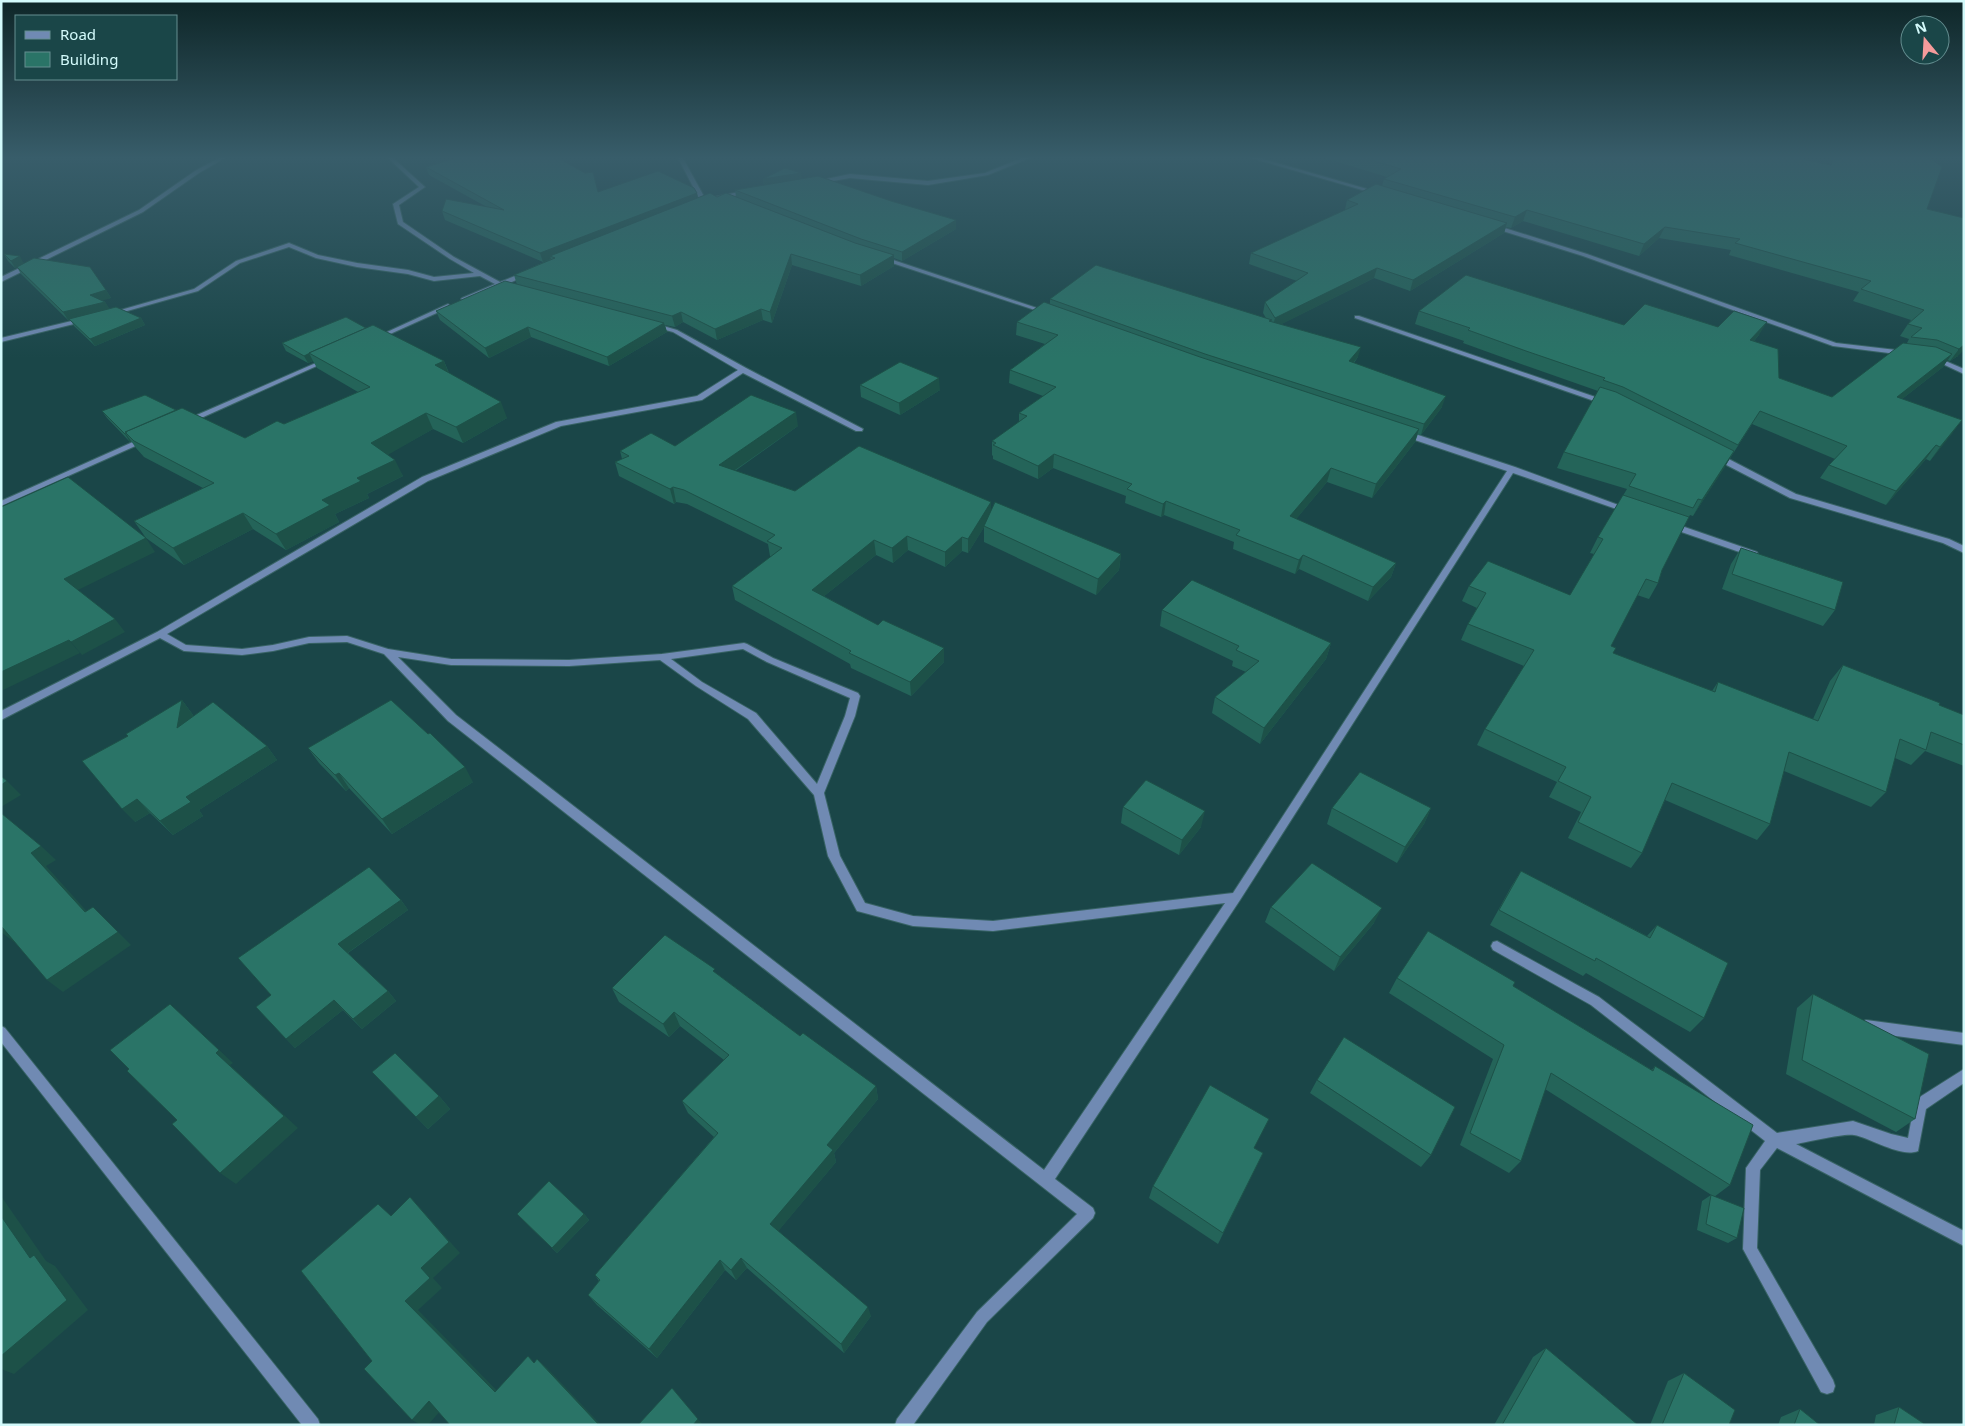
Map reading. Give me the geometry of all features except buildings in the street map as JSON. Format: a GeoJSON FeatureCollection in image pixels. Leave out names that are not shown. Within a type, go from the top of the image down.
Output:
{"type":"FeatureCollection","features":[{"type":"Feature","properties":{"kind":"street"},"geometry":{"type":"LineString","coordinates":[[1,280],[114,225]]}},
{"type":"Feature","properties":{"kind":"street"},"geometry":{"type":"LineString","coordinates":[[402,225],[479,274],[498,284],[516,289]]}},
{"type":"Feature","properties":{"kind":"street"},"geometry":{"type":"LineString","coordinates":[[1489,225],[1585,255],[1836,345],[1909,354]]}},
{"type":"Feature","properties":{"kind":"street"},"geometry":{"type":"LineString","coordinates":[[110,314],[196,290],[238,262],[289,245],[332,260],[408,272],[434,280],[479,274]]}},
{"type":"Feature","properties":{"kind":"street"},"geometry":{"type":"LineString","coordinates":[[878,257],[1060,317]]}},
{"type":"Feature","properties":{"kind":"street"},"geometry":{"type":"LineString","coordinates":[[372,340],[534,270]]}},
{"type":"Feature","properties":{"kind":"street"},"geometry":{"type":"LineString","coordinates":[[1357,317],[1613,404]]}},
{"type":"Feature","properties":{"kind":"street"},"geometry":{"type":"LineString","coordinates":[[1,340],[91,319]]}},
{"type":"Feature","properties":{"kind":"street"},"geometry":{"type":"LineString","coordinates":[[647,323],[674,331],[744,370],[859,429]]}},
{"type":"Feature","properties":{"kind":"street"},"geometry":{"type":"LineString","coordinates":[[184,423],[336,356]]}},
{"type":"Feature","properties":{"kind":"street"},"geometry":{"type":"LineString","coordinates":[[1928,356],[1964,372]]}},
{"type":"Feature","properties":{"kind":"street"},"geometry":{"type":"LineString","coordinates":[[1,716],[160,634],[425,479],[559,424],[699,398],[744,370]]}},
{"type":"Feature","properties":{"kind":"street"},"geometry":{"type":"LineString","coordinates":[[1399,432],[1633,512]]}},
{"type":"Feature","properties":{"kind":"street"},"geometry":{"type":"LineString","coordinates":[[1,504],[157,435]]}},
{"type":"Feature","properties":{"kind":"street"},"geometry":{"type":"LineString","coordinates":[[1707,452],[1793,496],[1946,541],[1964,550]]}},
{"type":"Feature","properties":{"kind":"street"},"geometry":{"type":"LineString","coordinates":[[1046,1180],[1236,897],[1512,470]]}},
{"type":"Feature","properties":{"kind":"street"},"geometry":{"type":"LineString","coordinates":[[1661,521],[1763,557]]}},
{"type":"Feature","properties":{"kind":"street"},"geometry":{"type":"LineString","coordinates":[[160,634],[184,648],[242,652],[273,648],[309,640],[347,639],[387,652],[451,662],[569,663],[662,657],[744,646],[770,660],[855,696],[850,716],[819,793]]}},
{"type":"Feature","properties":{"kind":"street"},"geometry":{"type":"LineString","coordinates":[[387,652],[452,718],[1088,1213],[982,1317],[903,1425]]}},
{"type":"Feature","properties":{"kind":"street"},"geometry":{"type":"LineString","coordinates":[[662,657],[699,684],[752,716],[819,793],[834,856],[861,907],[913,921],[993,926],[1236,897]]}},
{"type":"Feature","properties":{"kind":"street"},"geometry":{"type":"LineString","coordinates":[[1498,946],[1595,1001],[1775,1140],[1964,1239]]}},
{"type":"Feature","properties":{"kind":"street"},"geometry":{"type":"LineString","coordinates":[[1860,1026],[1964,1040]]}},
{"type":"Feature","properties":{"kind":"street"},"geometry":{"type":"LineString","coordinates":[[1,1032],[312,1425]]}},
{"type":"Feature","properties":{"kind":"street"},"geometry":{"type":"LineString","coordinates":[[1827,1386],[1750,1249],[1753,1168],[1775,1140],[1853,1128],[1891,1141],[1913,1146],[1920,1105],[1964,1075]]}}]}
